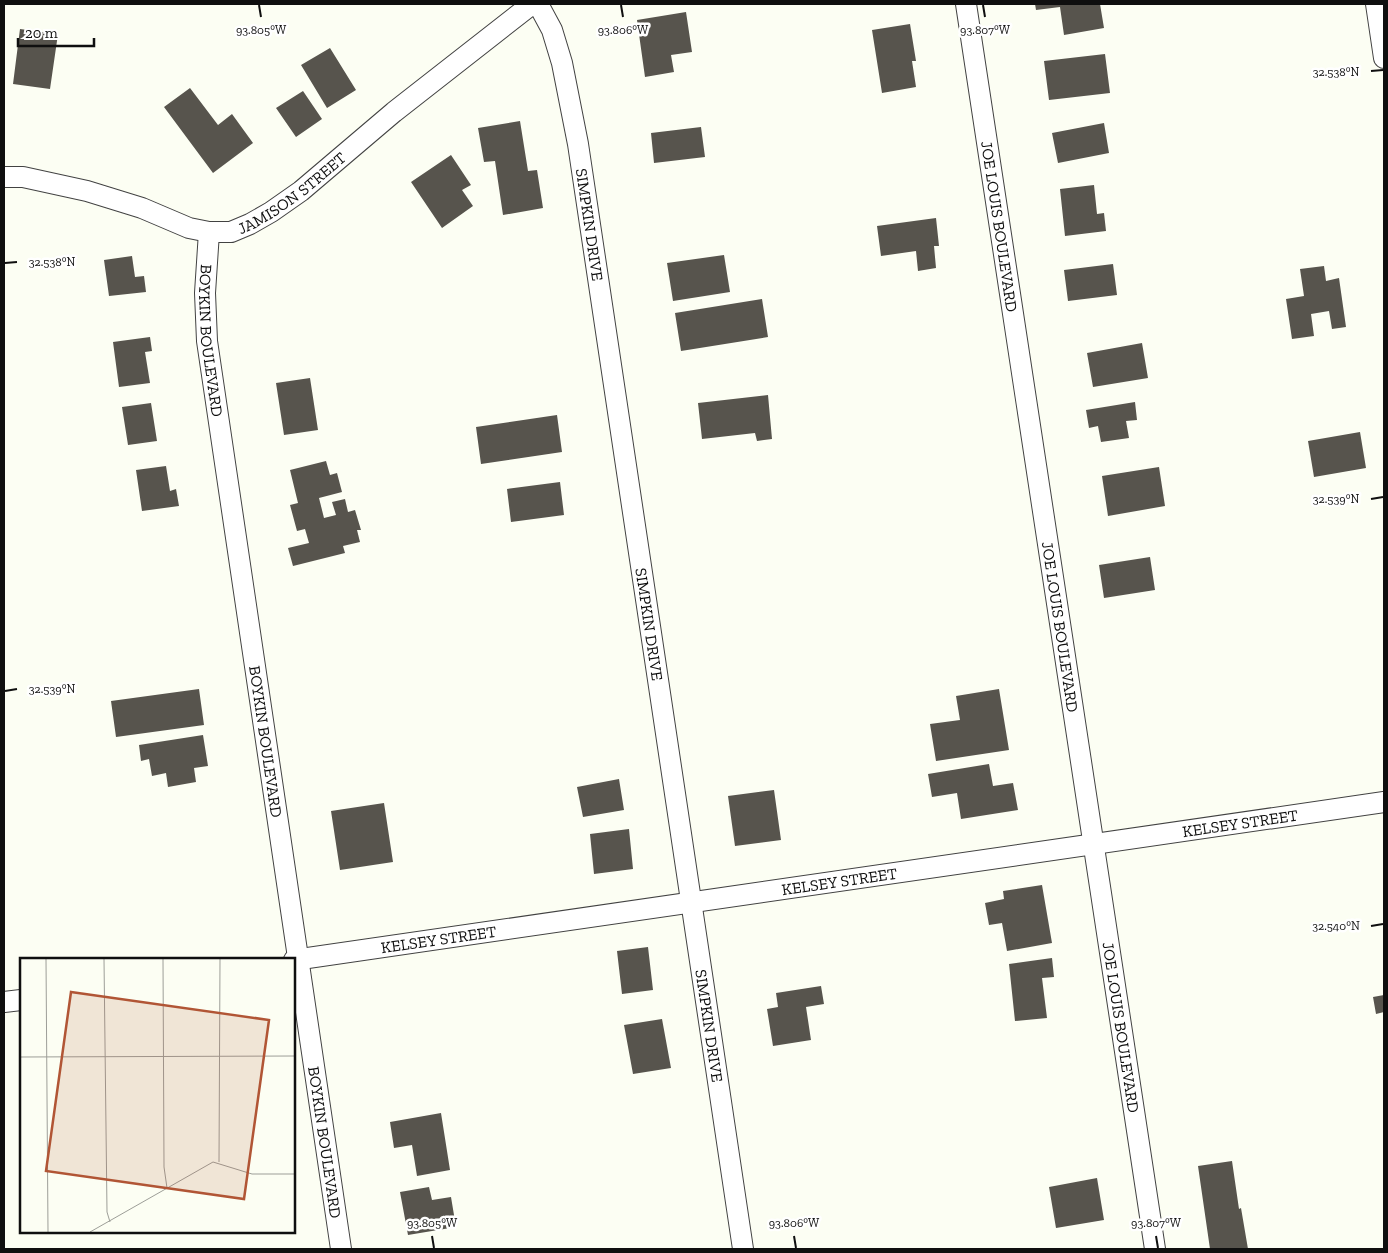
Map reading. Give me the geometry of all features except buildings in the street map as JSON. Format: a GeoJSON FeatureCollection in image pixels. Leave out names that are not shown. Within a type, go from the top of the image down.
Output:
{"type":"FeatureCollection","features":[{"type":"Feature","properties":{"kind":"street","name":"JAMISON STREET"},"geometry":{"type":"LineString","coordinates":[[4,177],[23,177],[87,191],[142,208],[189,228],[209,232],[231,232],[272,212],[394,112],[532,4]]}},
{"type":"Feature","properties":{"kind":"street","name":"SIMPKIN DRIVE"},"geometry":{"type":"LineString","coordinates":[[538,4],[552,30],[562,63],[578,144],[743,1249]]}},
{"type":"Feature","properties":{"kind":"street","name":"JOE LOUIS BOULEVARD"},"geometry":{"type":"LineString","coordinates":[[966,4],[1155,1249]]}},
{"type":"Feature","properties":{"kind":"street"},"geometry":{"type":"LineString","coordinates":[[1376,4],[1384,58]]}},
{"type":"Feature","properties":{"kind":"street","name":"BOYKIN BOULEVARD"},"geometry":{"type":"LineString","coordinates":[[209,232],[205,293],[207,341],[296,960],[341,1249]]}},
{"type":"Feature","properties":{"kind":"street","name":"KELSEY STREET"},"geometry":{"type":"LineString","coordinates":[[296,960],[1384,802]]}},
{"type":"Feature","properties":{"kind":"street"},"geometry":{"type":"LineString","coordinates":[[4,1002],[20,1000]]}}]}
